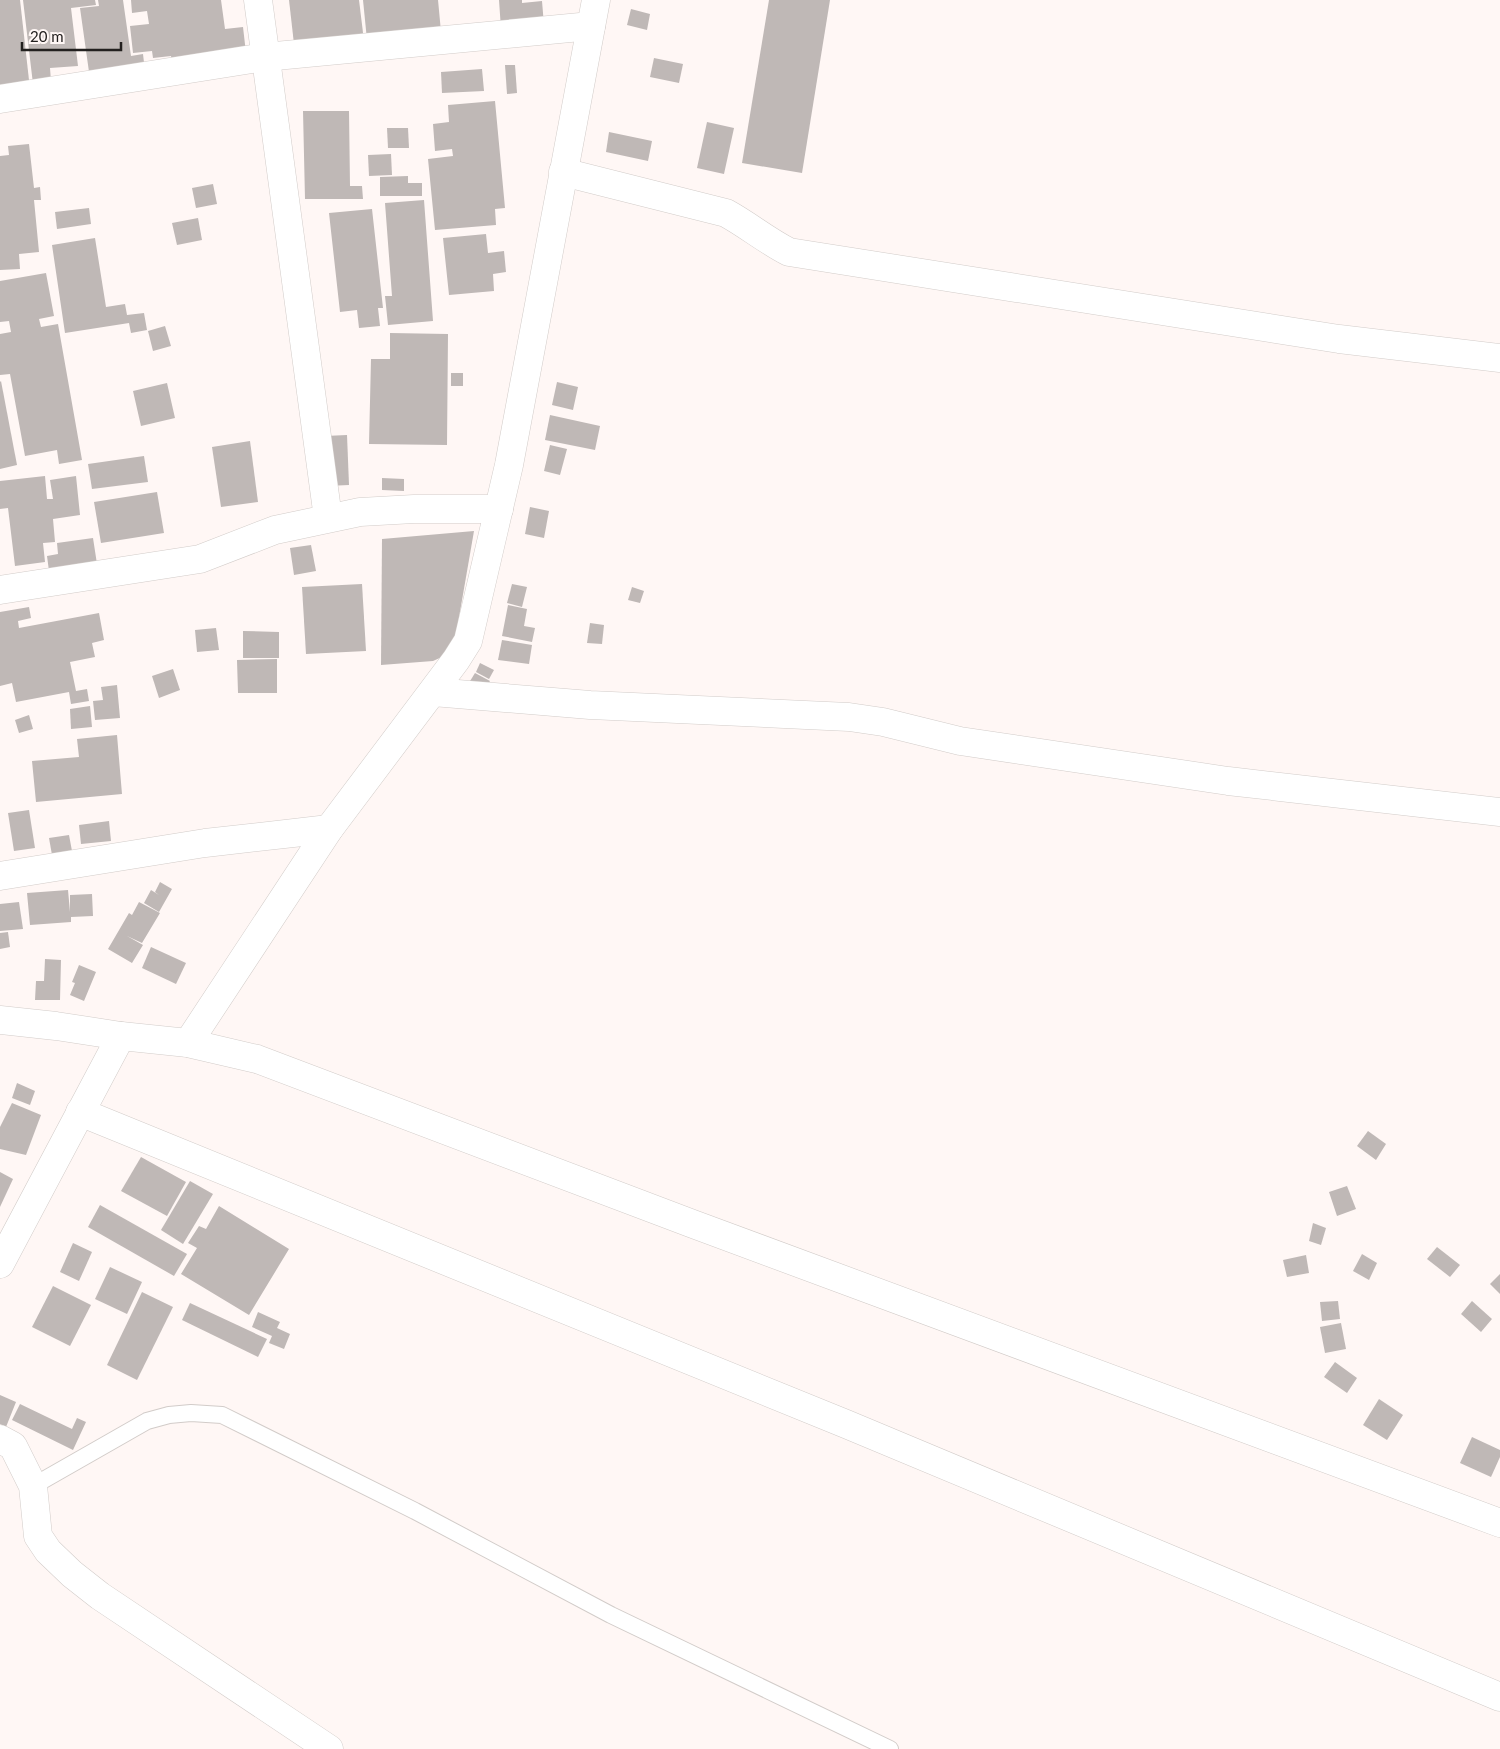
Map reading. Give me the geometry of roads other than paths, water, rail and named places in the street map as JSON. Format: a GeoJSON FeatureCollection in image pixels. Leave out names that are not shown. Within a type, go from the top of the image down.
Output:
{"type":"FeatureCollection","features":[{"type":"Feature","properties":{"kind":"street"},"geometry":{"type":"LineString","coordinates":[[258,0],[328,518]]}},
{"type":"Feature","properties":{"kind":"street"},"geometry":{"type":"LineString","coordinates":[[0,99],[265,57],[594,13],[510,456],[468,641],[433,692],[328,829],[188,1042]]}},
{"type":"Feature","properties":{"kind":"street"},"geometry":{"type":"LineString","coordinates":[[563,172],[726,213],[740,220],[772,243],[790,252],[1339,339],[1500,358]]}},
{"type":"Feature","properties":{"kind":"street"},"geometry":{"type":"LineString","coordinates":[[0,590],[200,559],[275,530],[360,512],[414,509],[499,509]]}},
{"type":"Feature","properties":{"kind":"street"},"geometry":{"type":"LineString","coordinates":[[433,692],[590,705],[849,717],[883,722],[960,741],[1228,781],[1500,812]]}},
{"type":"Feature","properties":{"kind":"street"},"geometry":{"type":"LineString","coordinates":[[0,876],[205,843],[328,829]]}},
{"type":"Feature","properties":{"kind":"street"},"geometry":{"type":"LineString","coordinates":[[0,1020],[121,1036],[188,1042],[257,1060],[1500,1523]]}},
{"type":"Feature","properties":{"kind":"street"},"geometry":{"type":"LineString","coordinates":[[0,1264],[121,1036]]}},
{"type":"Feature","properties":{"kind":"street"},"geometry":{"type":"LineString","coordinates":[[80,1112],[846,1424],[1500,1697]]}},
{"type":"Feature","properties":{"kind":"street"},"geometry":{"type":"LineString","coordinates":[[0,1439],[13,1446],[33,1486],[38,1536],[48,1551],[72,1574],[107,1602],[329,1749]]}},
{"type":"Feature","properties":{"kind":"lane"},"geometry":{"type":"LineString","coordinates":[[33,1486],[147,1421],[169,1415],[191,1413],[222,1415],[415,1511],[611,1615],[890,1749]]}}]}
